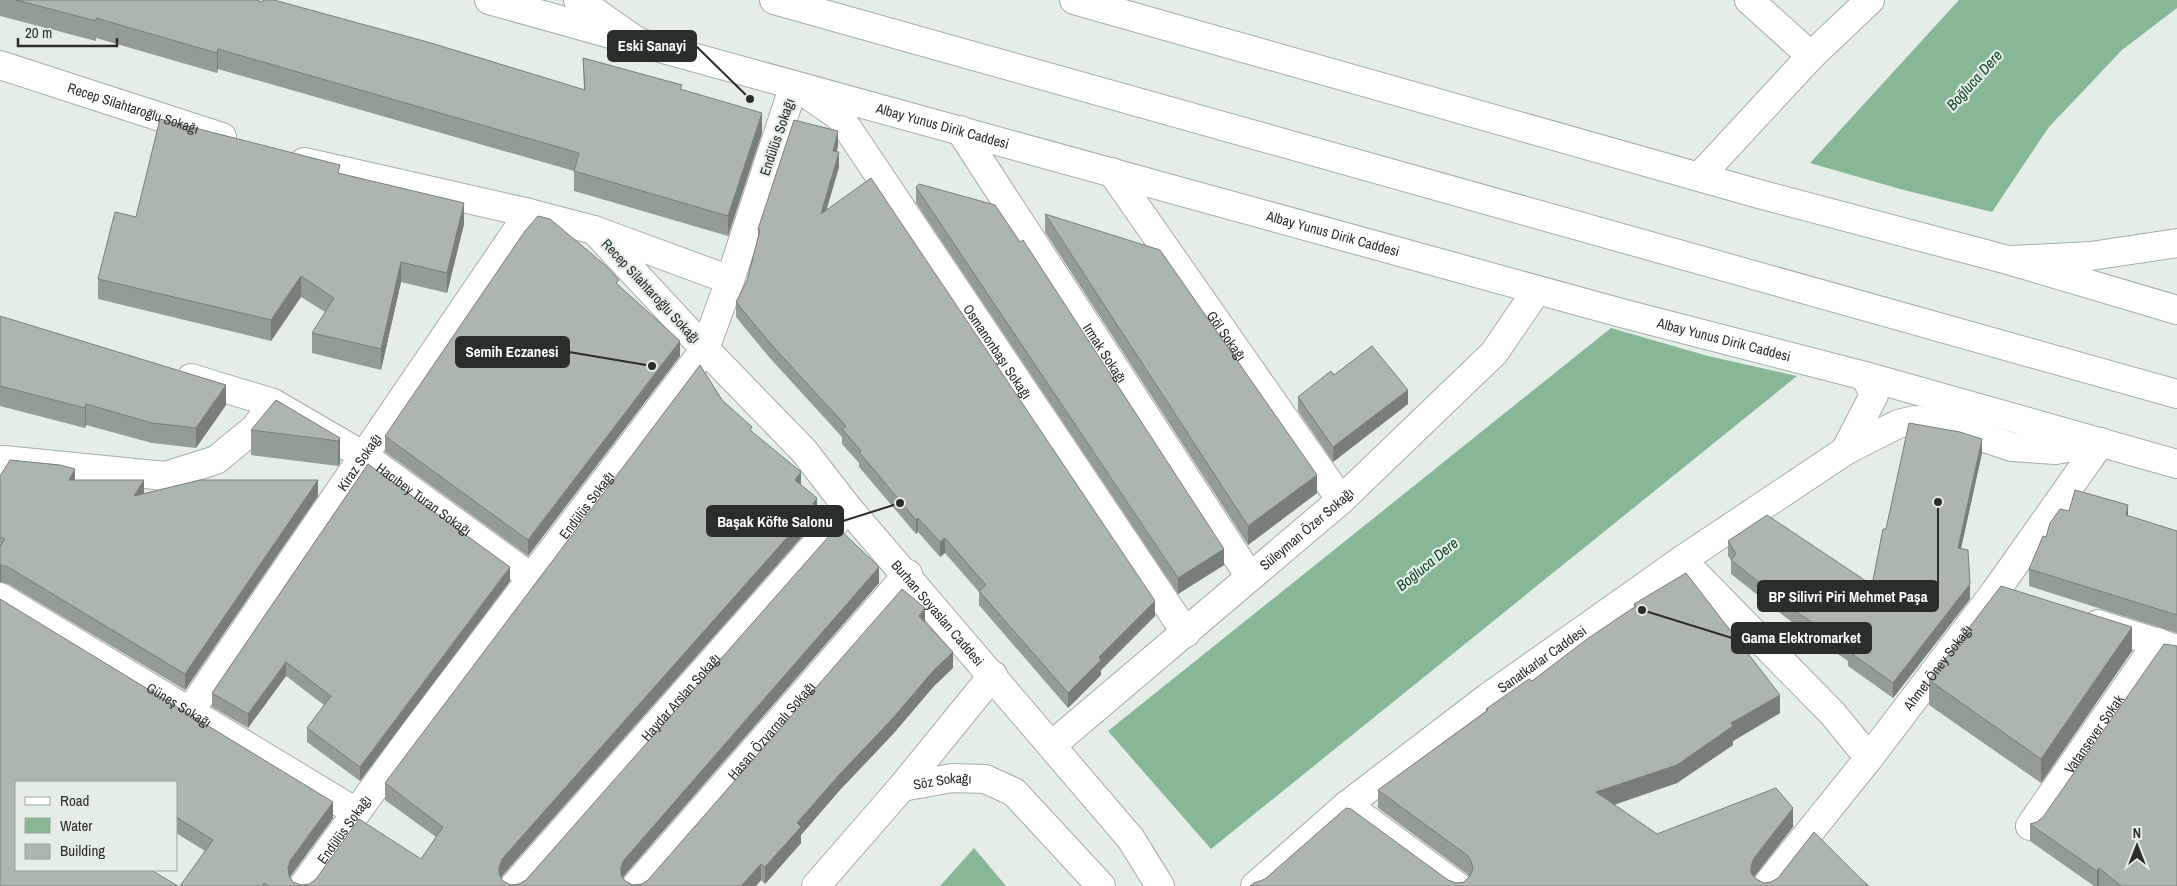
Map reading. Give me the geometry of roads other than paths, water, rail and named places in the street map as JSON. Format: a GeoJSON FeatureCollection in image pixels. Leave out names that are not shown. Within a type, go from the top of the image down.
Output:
{"type":"FeatureCollection","features":[{"type":"Feature","properties":{"kind":"main road","name":"Albay Yunus Dirik Caddesi"},"geometry":{"type":"LineString","coordinates":[[489,0],[1537,290],[1865,376],[2177,464]]}},
{"type":"Feature","properties":{"kind":"main road"},"geometry":{"type":"LineString","coordinates":[[578,0],[638,42]]}},
{"type":"Feature","properties":{"kind":"main road"},"geometry":{"type":"LineString","coordinates":[[774,0],[2177,394]]}},
{"type":"Feature","properties":{"kind":"main road"},"geometry":{"type":"LineString","coordinates":[[1074,0],[1759,194],[1963,250],[2008,260],[2177,310]]}},
{"type":"Feature","properties":{"kind":"main road"},"geometry":{"type":"LineString","coordinates":[[1749,0],[1811,56]]}},
{"type":"Feature","properties":{"kind":"main road"},"geometry":{"type":"LineString","coordinates":[[1699,177],[1811,56],[1870,0]]}},
{"type":"Feature","properties":{"kind":"main road","name":"Recep Silahtaroğlu Sokağı"},"geometry":{"type":"LineString","coordinates":[[0,66],[249,146]]}},
{"type":"Feature","properties":{"kind":"main road","name":"Endülüs Sokağı"},"geometry":{"type":"LineString","coordinates":[[303,886],[356,812],[704,349],[730,280],[794,85]]}},
{"type":"Feature","properties":{"kind":"main road","name":"Osmanonbaşı Sokağı"},"geometry":{"type":"LineString","coordinates":[[794,85],[840,117],[1186,633]]}},
{"type":"Feature","properties":{"kind":"main road","name":"Irmak Sokağı"},"geometry":{"type":"LineString","coordinates":[[960,130],[1250,577]]}},
{"type":"Feature","properties":{"kind":"main road"},"geometry":{"type":"LineString","coordinates":[[277,154],[594,230]]}},
{"type":"Feature","properties":{"kind":"main road","name":"Göl Sokağı"},"geometry":{"type":"LineString","coordinates":[[1112,172],[1342,500]]}},
{"type":"Feature","properties":{"kind":"main road","name":"Kiraz Sokağı"},"geometry":{"type":"LineString","coordinates":[[190,710],[529,213]]}},
{"type":"Feature","properties":{"kind":"main road","name":"Recep Silahtaroğlu Sokağı"},"geometry":{"type":"LineString","coordinates":[[594,230],[730,280]]}},
{"type":"Feature","properties":{"kind":"main road","name":"Recep Silahtaroğlu Sokağı"},"geometry":{"type":"LineString","coordinates":[[594,230],[704,349]]}},
{"type":"Feature","properties":{"kind":"main road"},"geometry":{"type":"LineString","coordinates":[[2008,260],[2091,256],[2177,243]]}},
{"type":"Feature","properties":{"kind":"main road","name":"Süleyman Özer Sokağı"},"geometry":{"type":"LineString","coordinates":[[1052,745],[1342,500],[1494,353],[1537,290]]}},
{"type":"Feature","properties":{"kind":"main road","name":"Burhan Soyaslan Caddesi"},"geometry":{"type":"LineString","coordinates":[[704,349],[804,451],[848,508],[908,574],[1131,839],[1160,886]]}},
{"type":"Feature","properties":{"kind":"main road","name":"Hacıbey Turan Sokağı"},"geometry":{"type":"LineString","coordinates":[[169,372],[273,403],[364,456],[532,578]]}},
{"type":"Feature","properties":{"kind":"main road"},"geometry":{"type":"LineString","coordinates":[[1845,451],[1874,395],[1865,376]]}},
{"type":"Feature","properties":{"kind":"main road"},"geometry":{"type":"LineString","coordinates":[[0,463],[4,460],[165,476],[216,460],[255,428],[273,403]]}},
{"type":"Feature","properties":{"kind":"main road","name":"Sanatkarlar Caddesi"},"geometry":{"type":"LineString","coordinates":[[1255,886],[1347,805],[1486,698],[1682,560],[1845,451],[1898,424],[1916,420],[1936,422],[2012,447],[2056,450],[2101,442]]}},
{"type":"Feature","properties":{"kind":"main road","name":"Ahmet Öney Sokağı"},"geometry":{"type":"LineString","coordinates":[[1766,886],[1869,758],[1995,592],[2101,442]]}},
{"type":"Feature","properties":{"kind":"main road","name":"Haydar Arslan Sokağı"},"geometry":{"type":"LineString","coordinates":[[514,886],[848,508]]}},
{"type":"Feature","properties":{"kind":"main road"},"geometry":{"type":"LineString","coordinates":[[1682,560],[1833,714],[1869,758]]}},
{"type":"Feature","properties":{"kind":"main road","name":"Hasan Özvarnalı Sokağı"},"geometry":{"type":"LineString","coordinates":[[636,886],[908,574]]}},
{"type":"Feature","properties":{"kind":"main road"},"geometry":{"type":"LineString","coordinates":[[1995,592],[2022,600]]}},
{"type":"Feature","properties":{"kind":"main road","name":"Güneş Sokağı"},"geometry":{"type":"LineString","coordinates":[[0,597],[356,812]]}},
{"type":"Feature","properties":{"kind":"main road"},"geometry":{"type":"LineString","coordinates":[[2076,617],[2167,646]]}},
{"type":"Feature","properties":{"kind":"main road","name":"Vatansever Sokak"},"geometry":{"type":"LineString","coordinates":[[2030,826],[2167,646]]}},
{"type":"Feature","properties":{"kind":"main road"},"geometry":{"type":"LineString","coordinates":[[902,786],[993,675]]}},
{"type":"Feature","properties":{"kind":"main road","name":"Söz Sokağı"},"geometry":{"type":"LineString","coordinates":[[816,886],[902,786],[960,778],[986,779],[1014,792],[1101,886]]}},
{"type":"Feature","properties":{"kind":"main road"},"geometry":{"type":"LineString","coordinates":[[1347,805],[1457,886]]}},
{"type":"Feature","properties":{"kind":"water","name":"Boğluca Dere"},"geometry":{"type":"Polygon","coordinates":[[[1959,0],[2177,0],[2177,8],[2122,50],[2049,127],[1992,212],[1900,189],[1810,163],[1959,0]]]}},
{"type":"Feature","properties":{"kind":"water","name":"Boğluca Dere"},"geometry":{"type":"Polygon","coordinates":[[[1611,328],[1708,356],[1797,376],[1211,849],[1108,731],[1611,328]]]}},
{"type":"Feature","properties":{"kind":"water"},"geometry":{"type":"Polygon","coordinates":[[[974,848],[1006,886],[940,886],[974,848]]]}},
{"type":"Feature","properties":{"kind":"place","name":"Eski Sanayi"},"geometry":{"type":"Point","coordinates":[750,99]}},
{"type":"Feature","properties":{"kind":"place","name":"Semih Eczanesi"},"geometry":{"type":"Point","coordinates":[652,366]}},
{"type":"Feature","properties":{"kind":"place","name":"BP Silivri Piri Mehmet Paşa"},"geometry":{"type":"Point","coordinates":[1938,502]}},
{"type":"Feature","properties":{"kind":"place","name":"Başak Köfte Salonu"},"geometry":{"type":"Point","coordinates":[900,503]}},
{"type":"Feature","properties":{"kind":"place","name":"Gama Elektromarket"},"geometry":{"type":"Point","coordinates":[1642,610]}}]}
